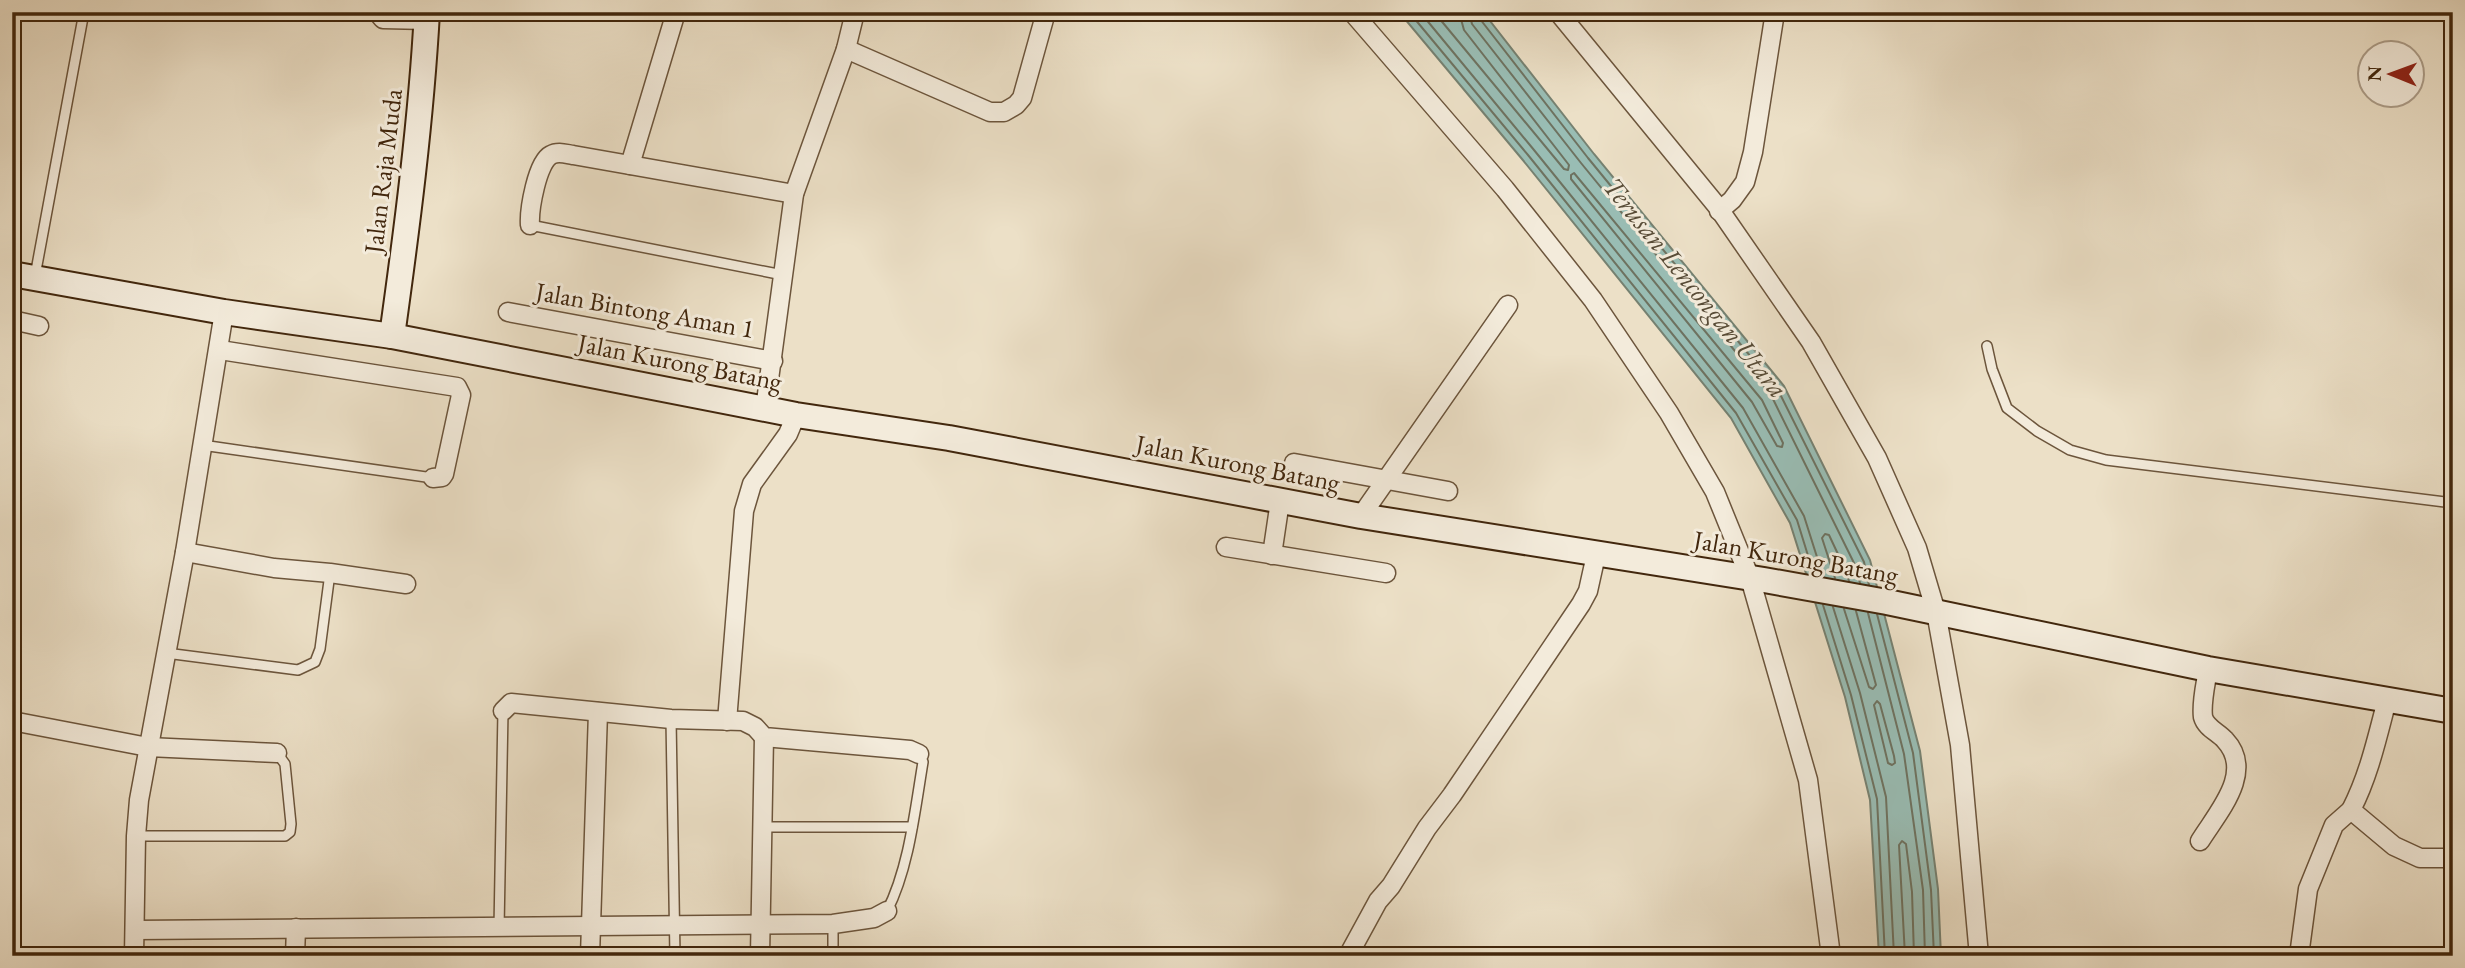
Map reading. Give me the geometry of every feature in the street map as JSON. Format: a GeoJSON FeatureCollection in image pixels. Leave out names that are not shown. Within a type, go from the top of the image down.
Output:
{"type":"FeatureCollection","features":[{"type":"Feature","properties":{"kind":"street"},"geometry":{"type":"LineString","coordinates":[[377,12],[383,19],[427,16]]}},
{"type":"Feature","properties":{"kind":"street"},"geometry":{"type":"LineString","coordinates":[[630,165],[676,12]]}},
{"type":"Feature","properties":{"kind":"street"},"geometry":{"type":"LineString","coordinates":[[765,409],[794,194],[846,49],[856,12]]}},
{"type":"Feature","properties":{"kind":"street"},"geometry":{"type":"LineString","coordinates":[[846,49],[967,103],[990,112],[1004,111],[1016,105],[1022,97],[1046,12]]}},
{"type":"Feature","properties":{"kind":"street"},"geometry":{"type":"LineString","coordinates":[[1352,12],[1505,189],[1593,300],[1669,413],[1715,492],[1757,579],[1808,780],[1831,956]]}},
{"type":"Feature","properties":{"kind":"street"},"geometry":{"type":"LineString","coordinates":[[1558,12],[1719,211],[1811,342],[1877,458],[1917,548],[1936,612],[1960,745],[1979,956]]}},
{"type":"Feature","properties":{"kind":"street"},"geometry":{"type":"LineString","coordinates":[[1719,211],[1732,200],[1745,182],[1753,152],[1775,12]]}},
{"type":"Feature","properties":{"kind":"street","name":"Jalan Raja Muda"},"geometry":{"type":"LineString","coordinates":[[392,335],[411,200],[427,16]]}},
{"type":"Feature","properties":{"kind":"street"},"geometry":{"type":"LineString","coordinates":[[530,225],[529,211],[540,171],[553,153],[794,194]]}},
{"type":"Feature","properties":{"kind":"street","name":"Jalan Kurong Batang"},"geometry":{"type":"LineString","coordinates":[[23,276],[224,312],[392,335],[796,415],[948,438],[1361,516],[1887,602],[2208,668],[2453,711]]}},
{"type":"Feature","properties":{"kind":"street"},"geometry":{"type":"LineString","coordinates":[[1361,516],[1508,305]]}},
{"type":"Feature","properties":{"kind":"street"},"geometry":{"type":"LineString","coordinates":[[134,956],[136,836],[148,747],[186,552],[224,312]]}},
{"type":"Feature","properties":{"kind":"street","name":"Jalan Bintong Aman 1"},"geometry":{"type":"LineString","coordinates":[[508,312],[773,360]]}},
{"type":"Feature","properties":{"kind":"street"},"geometry":{"type":"LineString","coordinates":[[12,320],[39,326]]}},
{"type":"Feature","properties":{"kind":"street"},"geometry":{"type":"LineString","coordinates":[[219,350],[457,387],[461,395],[444,474],[442,477],[433,478]]}},
{"type":"Feature","properties":{"kind":"street"},"geometry":{"type":"LineString","coordinates":[[727,721],[744,511],[752,484],[788,434],[796,415]]}},
{"type":"Feature","properties":{"kind":"street"},"geometry":{"type":"LineString","coordinates":[[1294,463],[1448,491]]}},
{"type":"Feature","properties":{"kind":"street"},"geometry":{"type":"LineString","coordinates":[[1272,555],[1280,501]]}},
{"type":"Feature","properties":{"kind":"street"},"geometry":{"type":"LineString","coordinates":[[1226,547],[1386,573]]}},
{"type":"Feature","properties":{"kind":"street"},"geometry":{"type":"LineString","coordinates":[[186,552],[274,568],[406,584]]}},
{"type":"Feature","properties":{"kind":"street"},"geometry":{"type":"LineString","coordinates":[[1348,956],[1378,901],[1391,886],[1420,839],[1581,604],[1588,591],[1596,555]]}},
{"type":"Feature","properties":{"kind":"street"},"geometry":{"type":"LineString","coordinates":[[2200,841],[2229,795],[2236,779],[2238,765],[2227,741],[2208,727],[2204,719],[2208,668]]}},
{"type":"Feature","properties":{"kind":"street"},"geometry":{"type":"LineString","coordinates":[[2299,956],[2308,889],[2334,825],[2351,810],[2363,786],[2387,700]]}},
{"type":"Feature","properties":{"kind":"street"},"geometry":{"type":"LineString","coordinates":[[503,711],[511,703],[671,719],[743,721],[755,727],[764,737],[760,956]]}},
{"type":"Feature","properties":{"kind":"street"},"geometry":{"type":"LineString","coordinates":[[590,956],[598,712]]}},
{"type":"Feature","properties":{"kind":"street"},"geometry":{"type":"LineString","coordinates":[[12,721],[148,747],[277,753]]}},
{"type":"Feature","properties":{"kind":"street"},"geometry":{"type":"LineString","coordinates":[[764,737],[909,750],[919,754]]}},
{"type":"Feature","properties":{"kind":"street"},"geometry":{"type":"LineString","coordinates":[[2351,810],[2394,846],[2420,858],[2453,858]]}},
{"type":"Feature","properties":{"kind":"street"},"geometry":{"type":"LineString","coordinates":[[135,930],[833,924],[874,918],[887,911]]}},
{"type":"Feature","properties":{"kind":"street"},"geometry":{"type":"LineString","coordinates":[[295,956],[296,928]]}},
{"type":"Feature","properties":{"kind":"lane"},"geometry":{"type":"LineString","coordinates":[[23,276],[84,12]]}},
{"type":"Feature","properties":{"kind":"lane"},"geometry":{"type":"LineString","coordinates":[[530,225],[783,275]]}},
{"type":"Feature","properties":{"kind":"lane"},"geometry":{"type":"LineString","coordinates":[[1987,346],[1992,369],[2007,408],[2037,431],[2070,450],[2106,460],[2453,503]]}},
{"type":"Feature","properties":{"kind":"lane"},"geometry":{"type":"LineString","coordinates":[[202,445],[433,478]]}},
{"type":"Feature","properties":{"kind":"lane"},"geometry":{"type":"LineString","coordinates":[[166,653],[298,670],[315,662],[320,649],[330,573]]}},
{"type":"Feature","properties":{"kind":"lane"},"geometry":{"type":"LineString","coordinates":[[499,928],[503,711]]}},
{"type":"Feature","properties":{"kind":"lane"},"geometry":{"type":"LineString","coordinates":[[671,719],[675,956]]}},
{"type":"Feature","properties":{"kind":"lane"},"geometry":{"type":"LineString","coordinates":[[136,836],[285,836],[290,832],[291,824],[285,764],[277,753]]}},
{"type":"Feature","properties":{"kind":"lane"},"geometry":{"type":"LineString","coordinates":[[887,911],[897,890],[912,827],[923,762],[919,754]]}},
{"type":"Feature","properties":{"kind":"lane"},"geometry":{"type":"LineString","coordinates":[[764,827],[912,827]]}},
{"type":"Feature","properties":{"kind":"lane"},"geometry":{"type":"LineString","coordinates":[[833,924],[833,956]]}},
{"type":"Feature","properties":{"kind":"water","name":"Terusan Lencongan Utara"},"geometry":{"type":"Polygon","coordinates":[[[1399,12],[1483,12],[1594,154],[1784,386],[1870,560],[1920,751],[1938,889],[1941,956],[1879,956],[1870,800],[1845,697],[1790,523],[1731,418],[1522,159],[1399,12]]]}}]}
